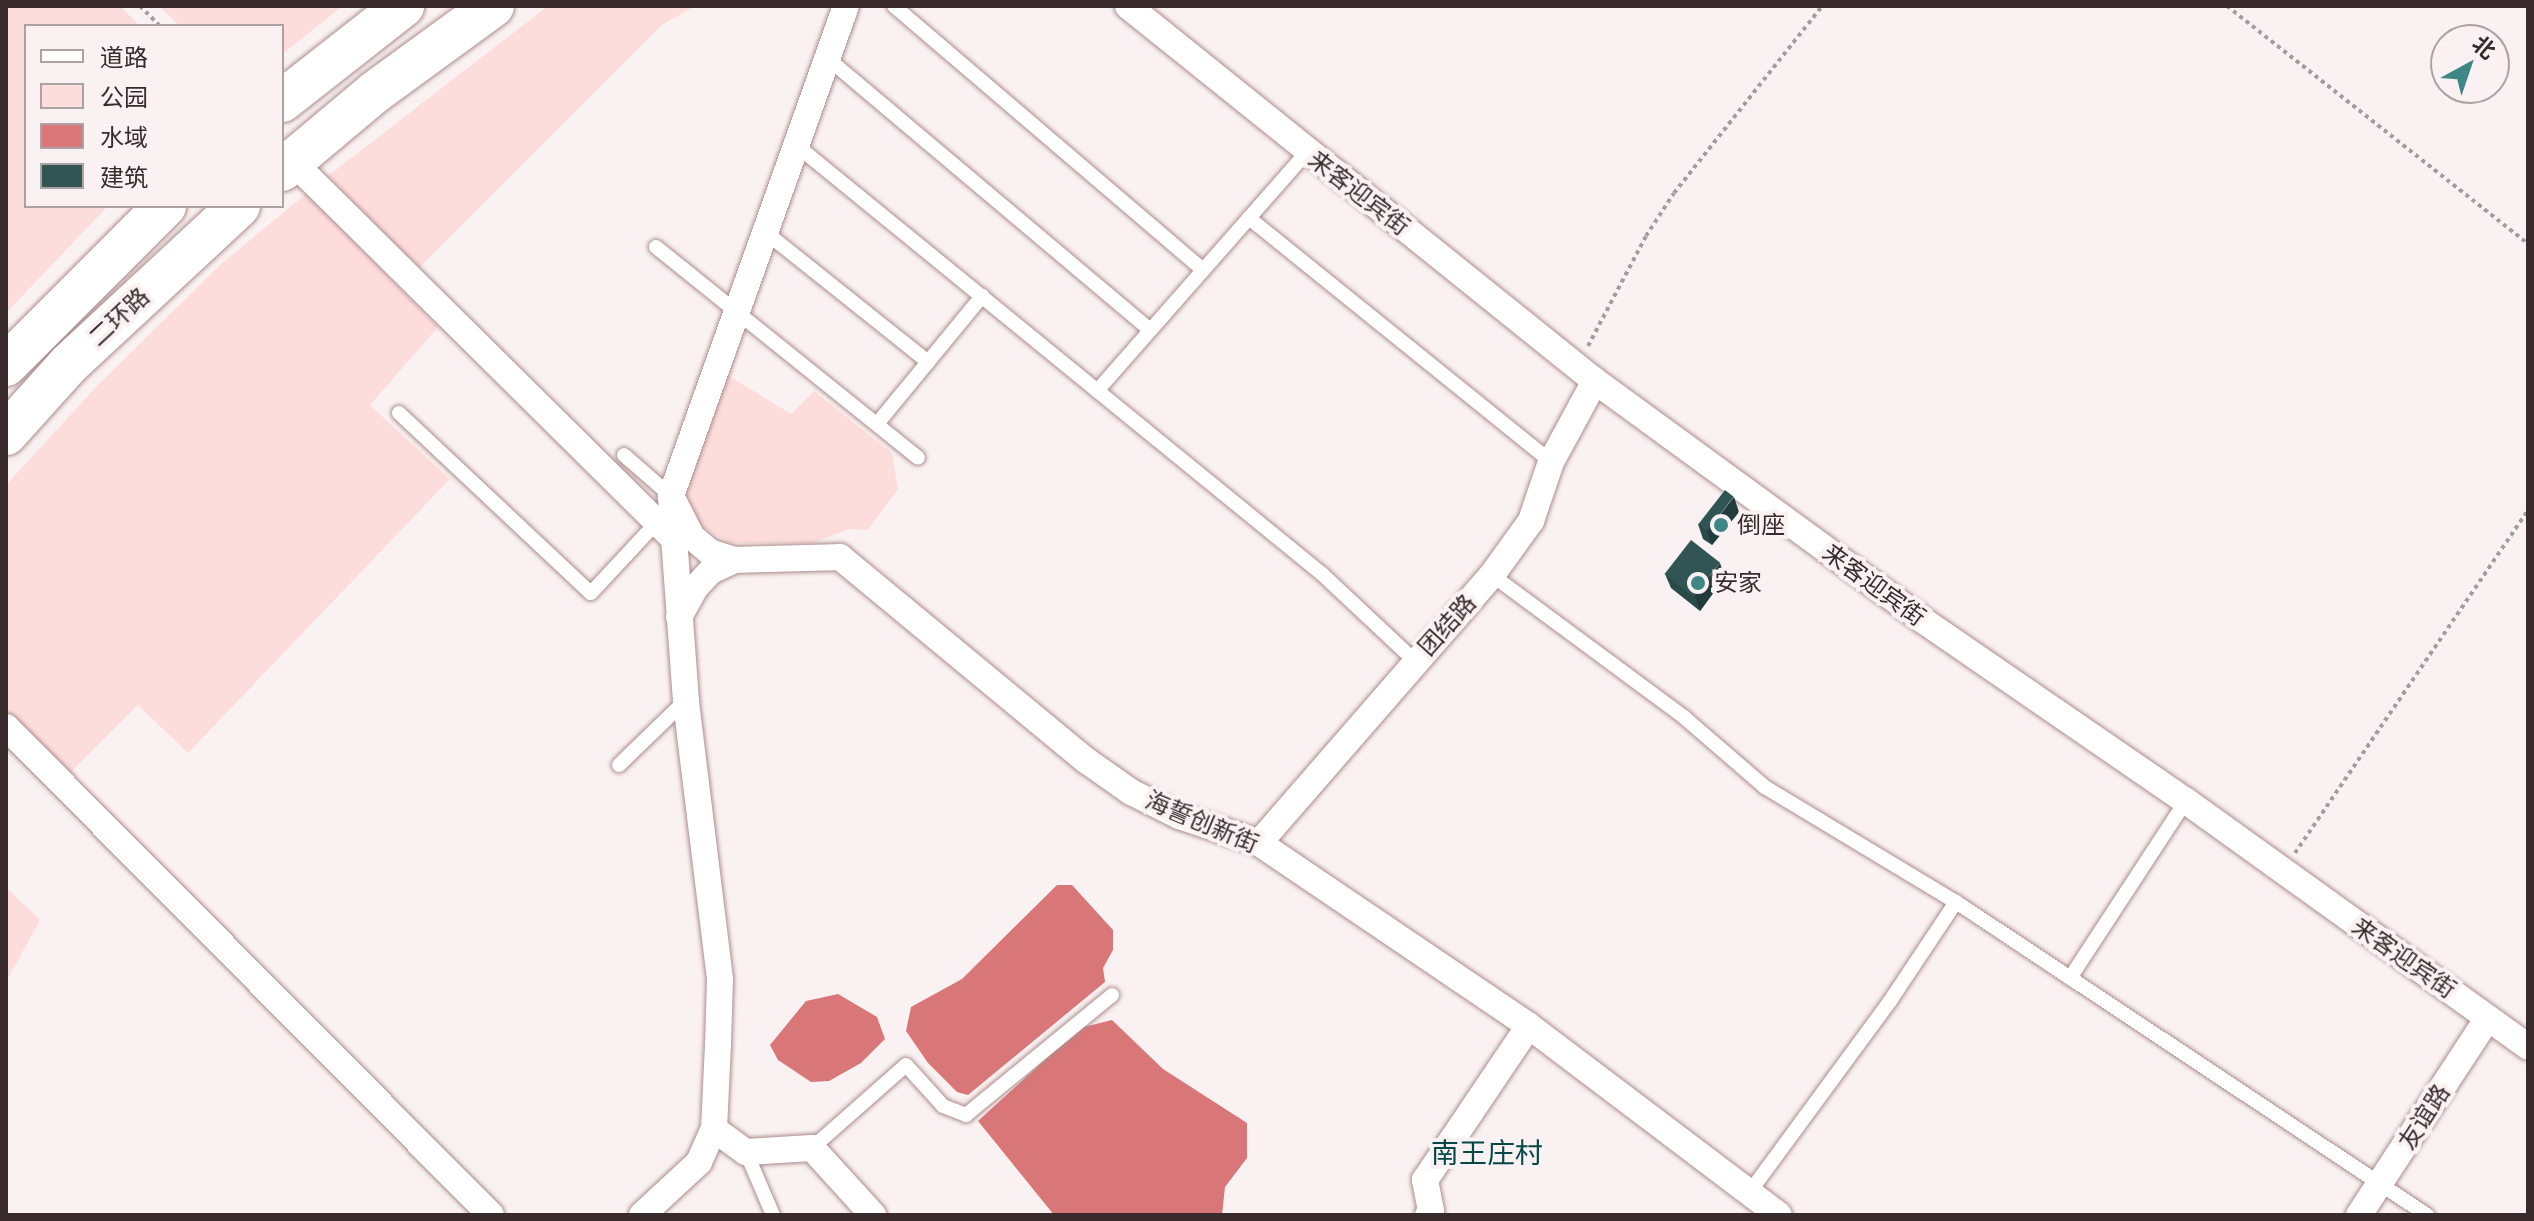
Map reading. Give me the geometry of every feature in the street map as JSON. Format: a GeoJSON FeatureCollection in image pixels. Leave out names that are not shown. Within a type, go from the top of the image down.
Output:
{"type":"FeatureCollection","features":[{"type":"Feature","properties":{"kind":"main road"},"geometry":{"type":"LineString","coordinates":[[284,99],[403,6]]}},
{"type":"Feature","properties":{"kind":"main road"},"geometry":{"type":"LineString","coordinates":[[287,165],[375,92],[493,6]]}},
{"type":"Feature","properties":{"kind":"main road","name":"二环路"},"geometry":{"type":"LineString","coordinates":[[6,365],[163,208]]}},
{"type":"Feature","properties":{"kind":"main road","name":"二环路"},"geometry":{"type":"LineString","coordinates":[[6,434],[69,364],[237,208]]}},
{"type":"Feature","properties":{"kind":"street"},"geometry":{"type":"LineString","coordinates":[[642,1215],[699,1162],[714,1129],[720,979],[686,701],[679,617],[665,530],[671,496],[825,57],[846,6]]}},
{"type":"Feature","properties":{"kind":"street","name":"来客迎宾街"},"geometry":{"type":"LineString","coordinates":[[1128,6],[1586,373],[1921,619],[2186,801],[2528,1047]]}},
{"type":"Feature","properties":{"kind":"street"},"geometry":{"type":"LineString","coordinates":[[287,165],[665,530]]}},
{"type":"Feature","properties":{"kind":"street","name":"团结路"},"geometry":{"type":"LineString","coordinates":[[1259,843],[1492,575],[1531,521],[1586,373]]}},
{"type":"Feature","properties":{"kind":"street","name":"海誓创新街"},"geometry":{"type":"LineString","coordinates":[[671,496],[692,537],[710,552],[735,560],[840,557],[1087,761],[1131,792],[1179,816],[1259,843],[1529,1026],[1779,1215]]}},
{"type":"Feature","properties":{"kind":"street"},"geometry":{"type":"LineString","coordinates":[[679,617],[695,588],[711,571],[735,560]]}},
{"type":"Feature","properties":{"kind":"street"},"geometry":{"type":"LineString","coordinates":[[6,727],[491,1215]]}},
{"type":"Feature","properties":{"kind":"street","name":"友谊路"},"geometry":{"type":"LineString","coordinates":[[2359,1215],[2488,1018]]}},
{"type":"Feature","properties":{"kind":"street"},"geometry":{"type":"LineString","coordinates":[[1428,1215],[1431,1211],[1425,1180],[1529,1026]]}},
{"type":"Feature","properties":{"kind":"street"},"geometry":{"type":"LineString","coordinates":[[714,1129],[746,1152],[812,1148],[873,1215]]}},
{"type":"Feature","properties":{"kind":"lane"},"geometry":{"type":"LineString","coordinates":[[894,6],[1203,270]]}},
{"type":"Feature","properties":{"kind":"lane"},"geometry":{"type":"LineString","coordinates":[[825,57],[1150,330]]}},
{"type":"Feature","properties":{"kind":"lane"},"geometry":{"type":"LineString","coordinates":[[796,145],[1322,574],[1415,661]]}},
{"type":"Feature","properties":{"kind":"lane"},"geometry":{"type":"LineString","coordinates":[[1097,391],[1307,152]]}},
{"type":"Feature","properties":{"kind":"lane"},"geometry":{"type":"LineString","coordinates":[[1249,218],[1551,462]]}},
{"type":"Feature","properties":{"kind":"lane"},"geometry":{"type":"LineString","coordinates":[[764,231],[928,362]]}},
{"type":"Feature","properties":{"kind":"lane"},"geometry":{"type":"LineString","coordinates":[[656,247],[918,458]]}},
{"type":"Feature","properties":{"kind":"lane"},"geometry":{"type":"LineString","coordinates":[[877,424],[982,296]]}},
{"type":"Feature","properties":{"kind":"lane"},"geometry":{"type":"LineString","coordinates":[[399,413],[591,593],[665,530]]}},
{"type":"Feature","properties":{"kind":"lane"},"geometry":{"type":"LineString","coordinates":[[624,455],[671,496]]}},
{"type":"Feature","properties":{"kind":"lane"},"geometry":{"type":"LineString","coordinates":[[1492,575],[1685,718],[1765,787],[1956,902],[2427,1215]]}},
{"type":"Feature","properties":{"kind":"lane"},"geometry":{"type":"LineString","coordinates":[[619,765],[686,701]]}},
{"type":"Feature","properties":{"kind":"lane"},"geometry":{"type":"LineString","coordinates":[[2070,978],[2186,801]]}},
{"type":"Feature","properties":{"kind":"lane"},"geometry":{"type":"LineString","coordinates":[[1749,1193],[1890,1001],[1956,902]]}},
{"type":"Feature","properties":{"kind":"lane"},"geometry":{"type":"LineString","coordinates":[[812,1148],[906,1065],[943,1106],[966,1115],[1112,995]]}},
{"type":"Feature","properties":{"kind":"lane"},"geometry":{"type":"LineString","coordinates":[[746,1152],[773,1215]]}},
{"type":"Feature","properties":{"kind":"path"},"geometry":{"type":"LineString","coordinates":[[140,6],[158,24]]}},
{"type":"Feature","properties":{"kind":"path"},"geometry":{"type":"LineString","coordinates":[[1586,373],[1646,236],[1674,193],[1822,6]]}},
{"type":"Feature","properties":{"kind":"path"},"geometry":{"type":"LineString","coordinates":[[2227,6],[2528,244]]}},
{"type":"Feature","properties":{"kind":"path"},"geometry":{"type":"LineString","coordinates":[[2282,872],[2528,510]]}},
{"type":"Feature","properties":{"kind":"green space"},"geometry":{"type":"Polygon","coordinates":[[[6,6],[120,6],[138,24],[24,24],[24,208],[106,208],[6,313],[6,6]]]}},
{"type":"Feature","properties":{"kind":"green space"},"geometry":{"type":"Polygon","coordinates":[[[159,6],[343,6],[284,52],[284,24],[178,24],[159,6]]]}},
{"type":"Feature","properties":{"kind":"green space"},"geometry":{"type":"Polygon","coordinates":[[[548,6],[695,6],[662,25],[419,268],[328,176],[548,6]]]}},
{"type":"Feature","properties":{"kind":"green space"},"geometry":{"type":"Polygon","coordinates":[[[307,193],[438,327],[370,405],[450,479],[188,753],[138,705],[69,774],[6,715],[6,485],[96,387],[221,264],[307,193]]]}},
{"type":"Feature","properties":{"kind":"green space"},"geometry":{"type":"Polygon","coordinates":[[[726,374],[791,414],[814,391],[892,453],[898,489],[868,530],[849,529],[813,543],[729,543],[697,523],[686,497],[687,481],[726,374]]]}},
{"type":"Feature","properties":{"kind":"green space"},"geometry":{"type":"Polygon","coordinates":[[[6,887],[40,920],[6,982],[6,887]]]}},
{"type":"Feature","properties":{"kind":"water"},"geometry":{"type":"Polygon","coordinates":[[[1057,885],[1072,885],[1113,930],[1113,950],[1103,968],[1105,982],[968,1095],[957,1092],[928,1063],[906,1031],[911,1007],[962,979],[1057,885]]]}},
{"type":"Feature","properties":{"kind":"water"},"geometry":{"type":"Polygon","coordinates":[[[838,994],[877,1017],[885,1039],[861,1063],[829,1081],[811,1082],[778,1060],[770,1045],[806,1001],[838,994]]]}},
{"type":"Feature","properties":{"kind":"water"},"geometry":{"type":"Polygon","coordinates":[[[1112,1020],[1163,1069],[1247,1123],[1247,1158],[1225,1187],[1222,1215],[1054,1215],[978,1121],[1080,1028],[1112,1020]]]}},
{"type":"Feature","properties":{"kind":"building"},"geometry":{"type":"Polygon","coordinates":[[[1725,490],[1734,497],[1707,531],[1699,524],[1725,490]]]}},
{"type":"Feature","properties":{"kind":"building"},"geometry":{"type":"Polygon","coordinates":[[[1691,540],[1720,563],[1694,597],[1665,574],[1691,540]]]}},
{"type":"Feature","properties":{"kind":"place","name":"倒座"},"geometry":{"type":"Point","coordinates":[1721,525]}},
{"type":"Feature","properties":{"kind":"place","name":"安家"},"geometry":{"type":"Point","coordinates":[1698,583]}},
{"type":"Feature","properties":{"kind":"district","name":"南王庄村"},"geometry":{"type":"Point","coordinates":[1487,1153]}}]}
